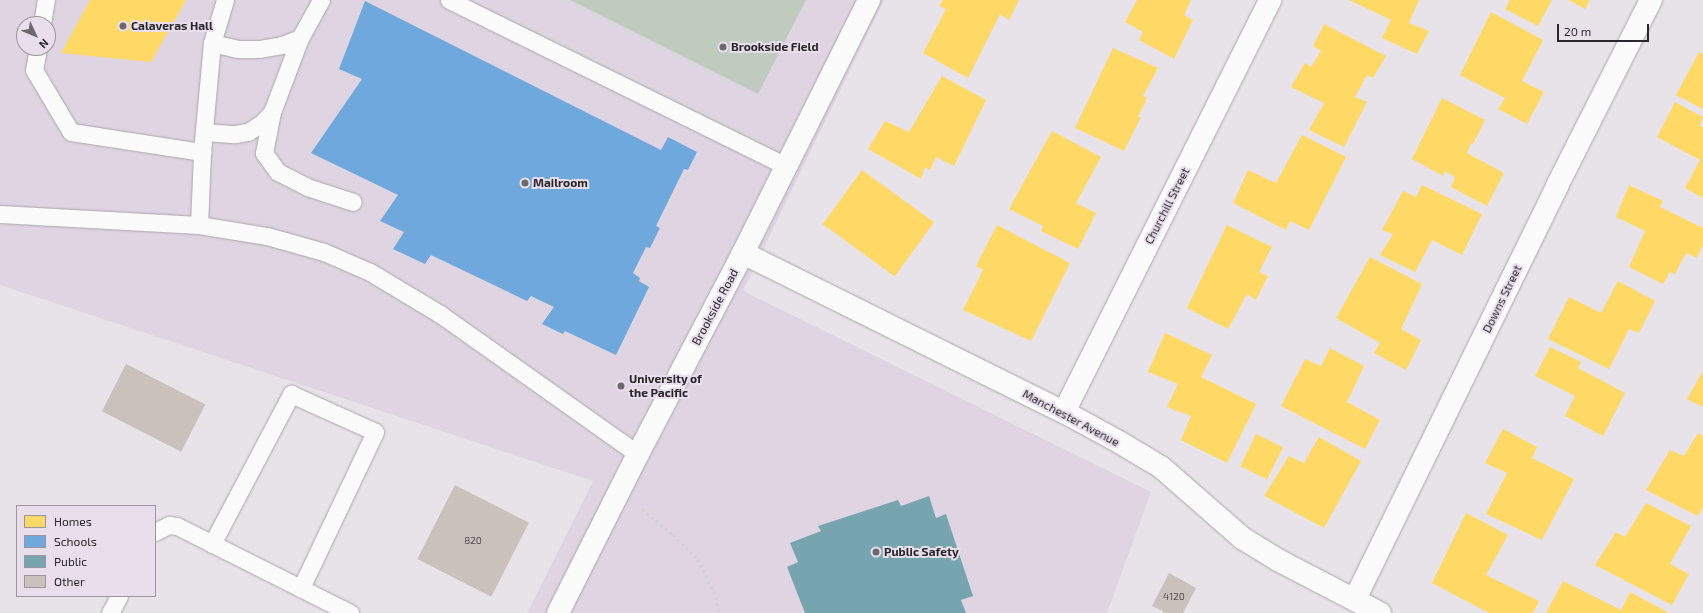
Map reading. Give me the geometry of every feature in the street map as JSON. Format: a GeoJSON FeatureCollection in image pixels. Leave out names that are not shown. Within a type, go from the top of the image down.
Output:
{"type":"FeatureCollection","features":[{"type":"Feature","properties":{"kind":"street","name":"Brookside Road"},"geometry":{"type":"LineString","coordinates":[[558,613],[638,454],[743,253],[869,0]]}},
{"type":"Feature","properties":{"kind":"street","name":"Churchill Street"},"geometry":{"type":"LineString","coordinates":[[1064,412],[1270,0]]}},
{"type":"Feature","properties":{"kind":"street","name":"Downs Street"},"geometry":{"type":"LineString","coordinates":[[1355,599],[1560,179],[1651,0]]}},
{"type":"Feature","properties":{"kind":"street","name":"Manchester Avenue"},"geometry":{"type":"LineString","coordinates":[[743,253],[1064,412],[1161,467],[1242,538],[1278,560],[1380,613]]}},
{"type":"Feature","properties":{"kind":"lane"},"geometry":{"type":"LineString","coordinates":[[43,16],[46,0]]}},
{"type":"Feature","properties":{"kind":"lane"},"geometry":{"type":"LineString","coordinates":[[199,225],[202,152],[212,43],[225,0]]}},
{"type":"Feature","properties":{"kind":"lane"},"geometry":{"type":"LineString","coordinates":[[321,0],[300,38],[272,112],[264,153],[278,172],[307,187],[353,202]]}},
{"type":"Feature","properties":{"kind":"lane"},"geometry":{"type":"LineString","coordinates":[[449,0],[786,166]]}},
{"type":"Feature","properties":{"kind":"lane"},"geometry":{"type":"LineString","coordinates":[[212,43],[237,49],[259,49],[282,46],[300,38]]}},
{"type":"Feature","properties":{"kind":"lane"},"geometry":{"type":"LineString","coordinates":[[37,56],[34,70],[71,132],[202,152]]}},
{"type":"Feature","properties":{"kind":"lane"},"geometry":{"type":"LineString","coordinates":[[204,132],[235,134],[248,132],[263,122],[272,112]]}},
{"type":"Feature","properties":{"kind":"lane"},"geometry":{"type":"LineString","coordinates":[[0,214],[199,225],[282,240],[324,252],[370,272],[440,314],[638,454]]}},
{"type":"Feature","properties":{"kind":"lane"},"geometry":{"type":"LineString","coordinates":[[212,544],[291,394],[375,432],[301,588]]}},
{"type":"Feature","properties":{"kind":"lane"},"geometry":{"type":"LineString","coordinates":[[156,532],[169,525],[177,526],[350,613]]}},
{"type":"Feature","properties":{"kind":"lane"},"geometry":{"type":"LineString","coordinates":[[110,613],[118,597]]}},
{"type":"Feature","properties":{"kind":"path"},"geometry":{"type":"LineString","coordinates":[[620,491],[673,535],[698,559],[716,597],[719,613]]}},
{"type":"Feature","properties":{"kind":"shaded area","name":"University of the Pacific"},"geometry":{"type":"Polygon","coordinates":[[[0,0],[884,0],[743,291],[1151,492],[1107,613],[527,613],[593,481],[0,285],[0,0]]]}},
{"type":"Feature","properties":{"kind":"shaded area","name":"Brookside Field"},"geometry":{"type":"Polygon","coordinates":[[[570,0],[806,0],[758,94],[570,0]]]}},
{"type":"Feature","properties":{"kind":"building: Homes","name":"Calaveras Hall"},"geometry":{"type":"Polygon","coordinates":[[[90,0],[186,0],[151,62],[61,53],[90,0]]]}},
{"type":"Feature","properties":{"kind":"building: Homes"},"geometry":{"type":"Polygon","coordinates":[[[943,0],[1019,0],[1009,20],[1000,14],[968,78],[923,53],[946,9],[939,6],[943,0]]]}},
{"type":"Feature","properties":{"kind":"building: Homes"},"geometry":{"type":"Polygon","coordinates":[[[1137,0],[1191,0],[1184,15],[1193,20],[1174,59],[1139,40],[1143,32],[1125,22],[1137,0]]]}},
{"type":"Feature","properties":{"kind":"building: Homes"},"geometry":{"type":"Polygon","coordinates":[[[1349,0],[1419,0],[1409,23],[1429,31],[1417,54],[1382,38],[1391,20],[1349,0]]]}},
{"type":"Feature","properties":{"kind":"building: Homes"},"geometry":{"type":"Polygon","coordinates":[[[1510,0],[1552,0],[1538,26],[1505,9],[1510,0]]]}},
{"type":"Feature","properties":{"kind":"building: Homes"},"geometry":{"type":"Polygon","coordinates":[[[1568,0],[1590,0],[1585,9],[1568,0]]]}},
{"type":"Feature","properties":{"kind":"building: Homes"},"geometry":{"type":"Polygon","coordinates":[[[1491,12],[1543,40],[1522,81],[1544,92],[1527,124],[1498,109],[1505,98],[1460,75],[1491,12]]]}},
{"type":"Feature","properties":{"kind":"building: Homes"},"geometry":{"type":"Polygon","coordinates":[[[1324,24],[1386,56],[1373,78],[1367,75],[1355,97],[1367,102],[1344,147],[1309,130],[1324,103],[1291,87],[1305,63],[1311,67],[1321,51],[1313,46],[1324,24]]]}},
{"type":"Feature","properties":{"kind":"building: Homes"},"geometry":{"type":"Polygon","coordinates":[[[1113,48],[1158,68],[1143,96],[1147,98],[1138,117],[1141,117],[1124,151],[1075,128],[1113,48]]]}},
{"type":"Feature","properties":{"kind":"building: Homes"},"geometry":{"type":"Polygon","coordinates":[[[1699,52],[1703,54],[1703,109],[1676,95],[1699,52]]]}},
{"type":"Feature","properties":{"kind":"building: Homes"},"geometry":{"type":"Polygon","coordinates":[[[942,76],[986,100],[954,166],[936,157],[930,170],[925,167],[921,179],[868,149],[885,121],[909,132],[942,76]]]}},
{"type":"Feature","properties":{"kind":"building: Homes"},"geometry":{"type":"Polygon","coordinates":[[[1442,98],[1485,120],[1473,144],[1471,143],[1467,153],[1504,173],[1487,206],[1451,187],[1455,177],[1445,171],[1443,176],[1412,159],[1442,98]]]}},
{"type":"Feature","properties":{"kind":"building: Homes"},"geometry":{"type":"Polygon","coordinates":[[[1675,102],[1703,117],[1700,126],[1703,127],[1703,198],[1685,188],[1700,160],[1657,137],[1675,102]]]}},
{"type":"Feature","properties":{"kind":"building: Homes"},"geometry":{"type":"Polygon","coordinates":[[[1052,131],[1101,157],[1076,203],[1096,213],[1078,249],[1041,231],[1043,226],[1009,209],[1052,131]]]}},
{"type":"Feature","properties":{"kind":"building: Homes"},"geometry":{"type":"Polygon","coordinates":[[[1302,135],[1346,157],[1309,230],[1290,221],[1286,230],[1233,203],[1248,170],[1276,183],[1302,135]]]}},
{"type":"Feature","properties":{"kind":"building: Homes"},"geometry":{"type":"Polygon","coordinates":[[[862,170],[934,222],[895,277],[823,224],[862,170]]]}},
{"type":"Feature","properties":{"kind":"building: Homes"},"geometry":{"type":"Polygon","coordinates":[[[1422,185],[1482,214],[1462,255],[1432,240],[1415,272],[1380,255],[1393,234],[1382,230],[1403,191],[1416,197],[1422,185]]]}},
{"type":"Feature","properties":{"kind":"building: Homes"},"geometry":{"type":"Polygon","coordinates":[[[1629,185],[1663,201],[1660,207],[1703,228],[1703,245],[1697,258],[1686,253],[1675,274],[1670,272],[1663,284],[1629,267],[1645,231],[1616,217],[1629,185]]]}},
{"type":"Feature","properties":{"kind":"building: Homes"},"geometry":{"type":"Polygon","coordinates":[[[997,225],[1070,263],[1031,341],[963,310],[983,270],[976,266],[997,225]]]}},
{"type":"Feature","properties":{"kind":"building: Homes"},"geometry":{"type":"Polygon","coordinates":[[[1227,225],[1272,247],[1259,272],[1268,276],[1256,300],[1247,294],[1228,329],[1187,308],[1227,225]]]}},
{"type":"Feature","properties":{"kind":"building: Homes"},"geometry":{"type":"Polygon","coordinates":[[[1370,257],[1422,284],[1401,329],[1421,340],[1406,370],[1374,353],[1380,343],[1336,318],[1370,257]]]}},
{"type":"Feature","properties":{"kind":"building: Homes"},"geometry":{"type":"Polygon","coordinates":[[[1618,281],[1655,301],[1639,333],[1629,329],[1609,369],[1548,339],[1569,297],[1601,313],[1618,281]]]}},
{"type":"Feature","properties":{"kind":"building: Homes"},"geometry":{"type":"Polygon","coordinates":[[[1165,333],[1212,355],[1201,377],[1256,404],[1227,463],[1181,440],[1191,416],[1167,407],[1178,384],[1148,372],[1165,333]]]}},
{"type":"Feature","properties":{"kind":"building: Homes"},"geometry":{"type":"Polygon","coordinates":[[[1550,347],[1581,362],[1578,368],[1625,393],[1603,436],[1565,416],[1575,396],[1535,376],[1550,347]]]}},
{"type":"Feature","properties":{"kind":"building: Homes"},"geometry":{"type":"Polygon","coordinates":[[[1330,348],[1364,366],[1347,402],[1380,420],[1365,449],[1281,406],[1305,359],[1321,366],[1330,348]]]}},
{"type":"Feature","properties":{"kind":"building: Homes"},"geometry":{"type":"Polygon","coordinates":[[[1703,371],[1703,407],[1687,399],[1703,371]]]}},
{"type":"Feature","properties":{"kind":"building: Homes"},"geometry":{"type":"Polygon","coordinates":[[[1503,429],[1537,447],[1532,458],[1574,479],[1542,540],[1486,514],[1507,473],[1485,463],[1503,429]]]}},
{"type":"Feature","properties":{"kind":"building: Homes"},"geometry":{"type":"Polygon","coordinates":[[[1698,433],[1703,436],[1703,507],[1698,516],[1646,490],[1670,450],[1684,456],[1698,433]]]}},
{"type":"Feature","properties":{"kind":"building: Homes"},"geometry":{"type":"Polygon","coordinates":[[[1256,434],[1283,447],[1267,480],[1240,466],[1256,434]]]}},
{"type":"Feature","properties":{"kind":"building: Homes"},"geometry":{"type":"Polygon","coordinates":[[[1319,437],[1361,461],[1324,528],[1264,496],[1289,456],[1304,463],[1319,437]]]}},
{"type":"Feature","properties":{"kind":"building: Homes"},"geometry":{"type":"Polygon","coordinates":[[[1646,503],[1691,526],[1670,564],[1689,574],[1672,605],[1595,565],[1616,532],[1625,537],[1646,503]]]}},
{"type":"Feature","properties":{"kind":"building: Homes"},"geometry":{"type":"Polygon","coordinates":[[[1466,513],[1508,535],[1486,575],[1539,601],[1533,613],[1489,613],[1432,583],[1466,513]]]}},
{"type":"Feature","properties":{"kind":"building: Homes"},"geometry":{"type":"Polygon","coordinates":[[[1563,581],[1621,610],[1630,592],[1669,613],[1546,613],[1563,581]]]}},
{"type":"Feature","properties":{"kind":"building: Schools","name":"Mailroom"},"geometry":{"type":"Polygon","coordinates":[[[365,1],[661,150],[668,137],[697,152],[688,170],[684,169],[656,226],[660,228],[650,248],[646,247],[633,273],[640,278],[639,281],[649,287],[616,355],[565,331],[563,334],[542,324],[554,307],[531,296],[527,301],[431,255],[425,264],[393,249],[404,232],[380,221],[398,195],[311,153],[362,79],[339,69],[365,1]]]}},
{"type":"Feature","properties":{"kind":"building: Public","name":"Public Safety"},"geometry":{"type":"Polygon","coordinates":[[[929,496],[936,518],[946,514],[973,596],[961,600],[966,613],[805,613],[787,567],[798,562],[790,543],[821,531],[818,526],[898,500],[901,506],[929,496]]]}},
{"type":"Feature","properties":{"kind":"building: Other"},"geometry":{"type":"Polygon","coordinates":[[[126,364],[205,404],[181,452],[102,411],[126,364]]]}},
{"type":"Feature","properties":{"kind":"building: Other"},"geometry":{"type":"Polygon","coordinates":[[[455,485],[529,523],[491,597],[417,559],[455,485]]]}},
{"type":"Feature","properties":{"kind":"building: Other"},"geometry":{"type":"Polygon","coordinates":[[[1169,573],[1196,588],[1183,613],[1162,613],[1163,611],[1152,606],[1169,573]]]}},
{"type":"Feature","properties":{"kind":"place","name":"Calaveras Hall"},"geometry":{"type":"Point","coordinates":[123,26]}},
{"type":"Feature","properties":{"kind":"place","name":"Brookside Field"},"geometry":{"type":"Point","coordinates":[723,47]}},
{"type":"Feature","properties":{"kind":"place","name":"Mailroom"},"geometry":{"type":"Point","coordinates":[525,183]}},
{"type":"Feature","properties":{"kind":"place","name":"University of the Pacific"},"geometry":{"type":"Point","coordinates":[621,386]}},
{"type":"Feature","properties":{"kind":"place","name":"Public Safety"},"geometry":{"type":"Point","coordinates":[876,552]}}]}
